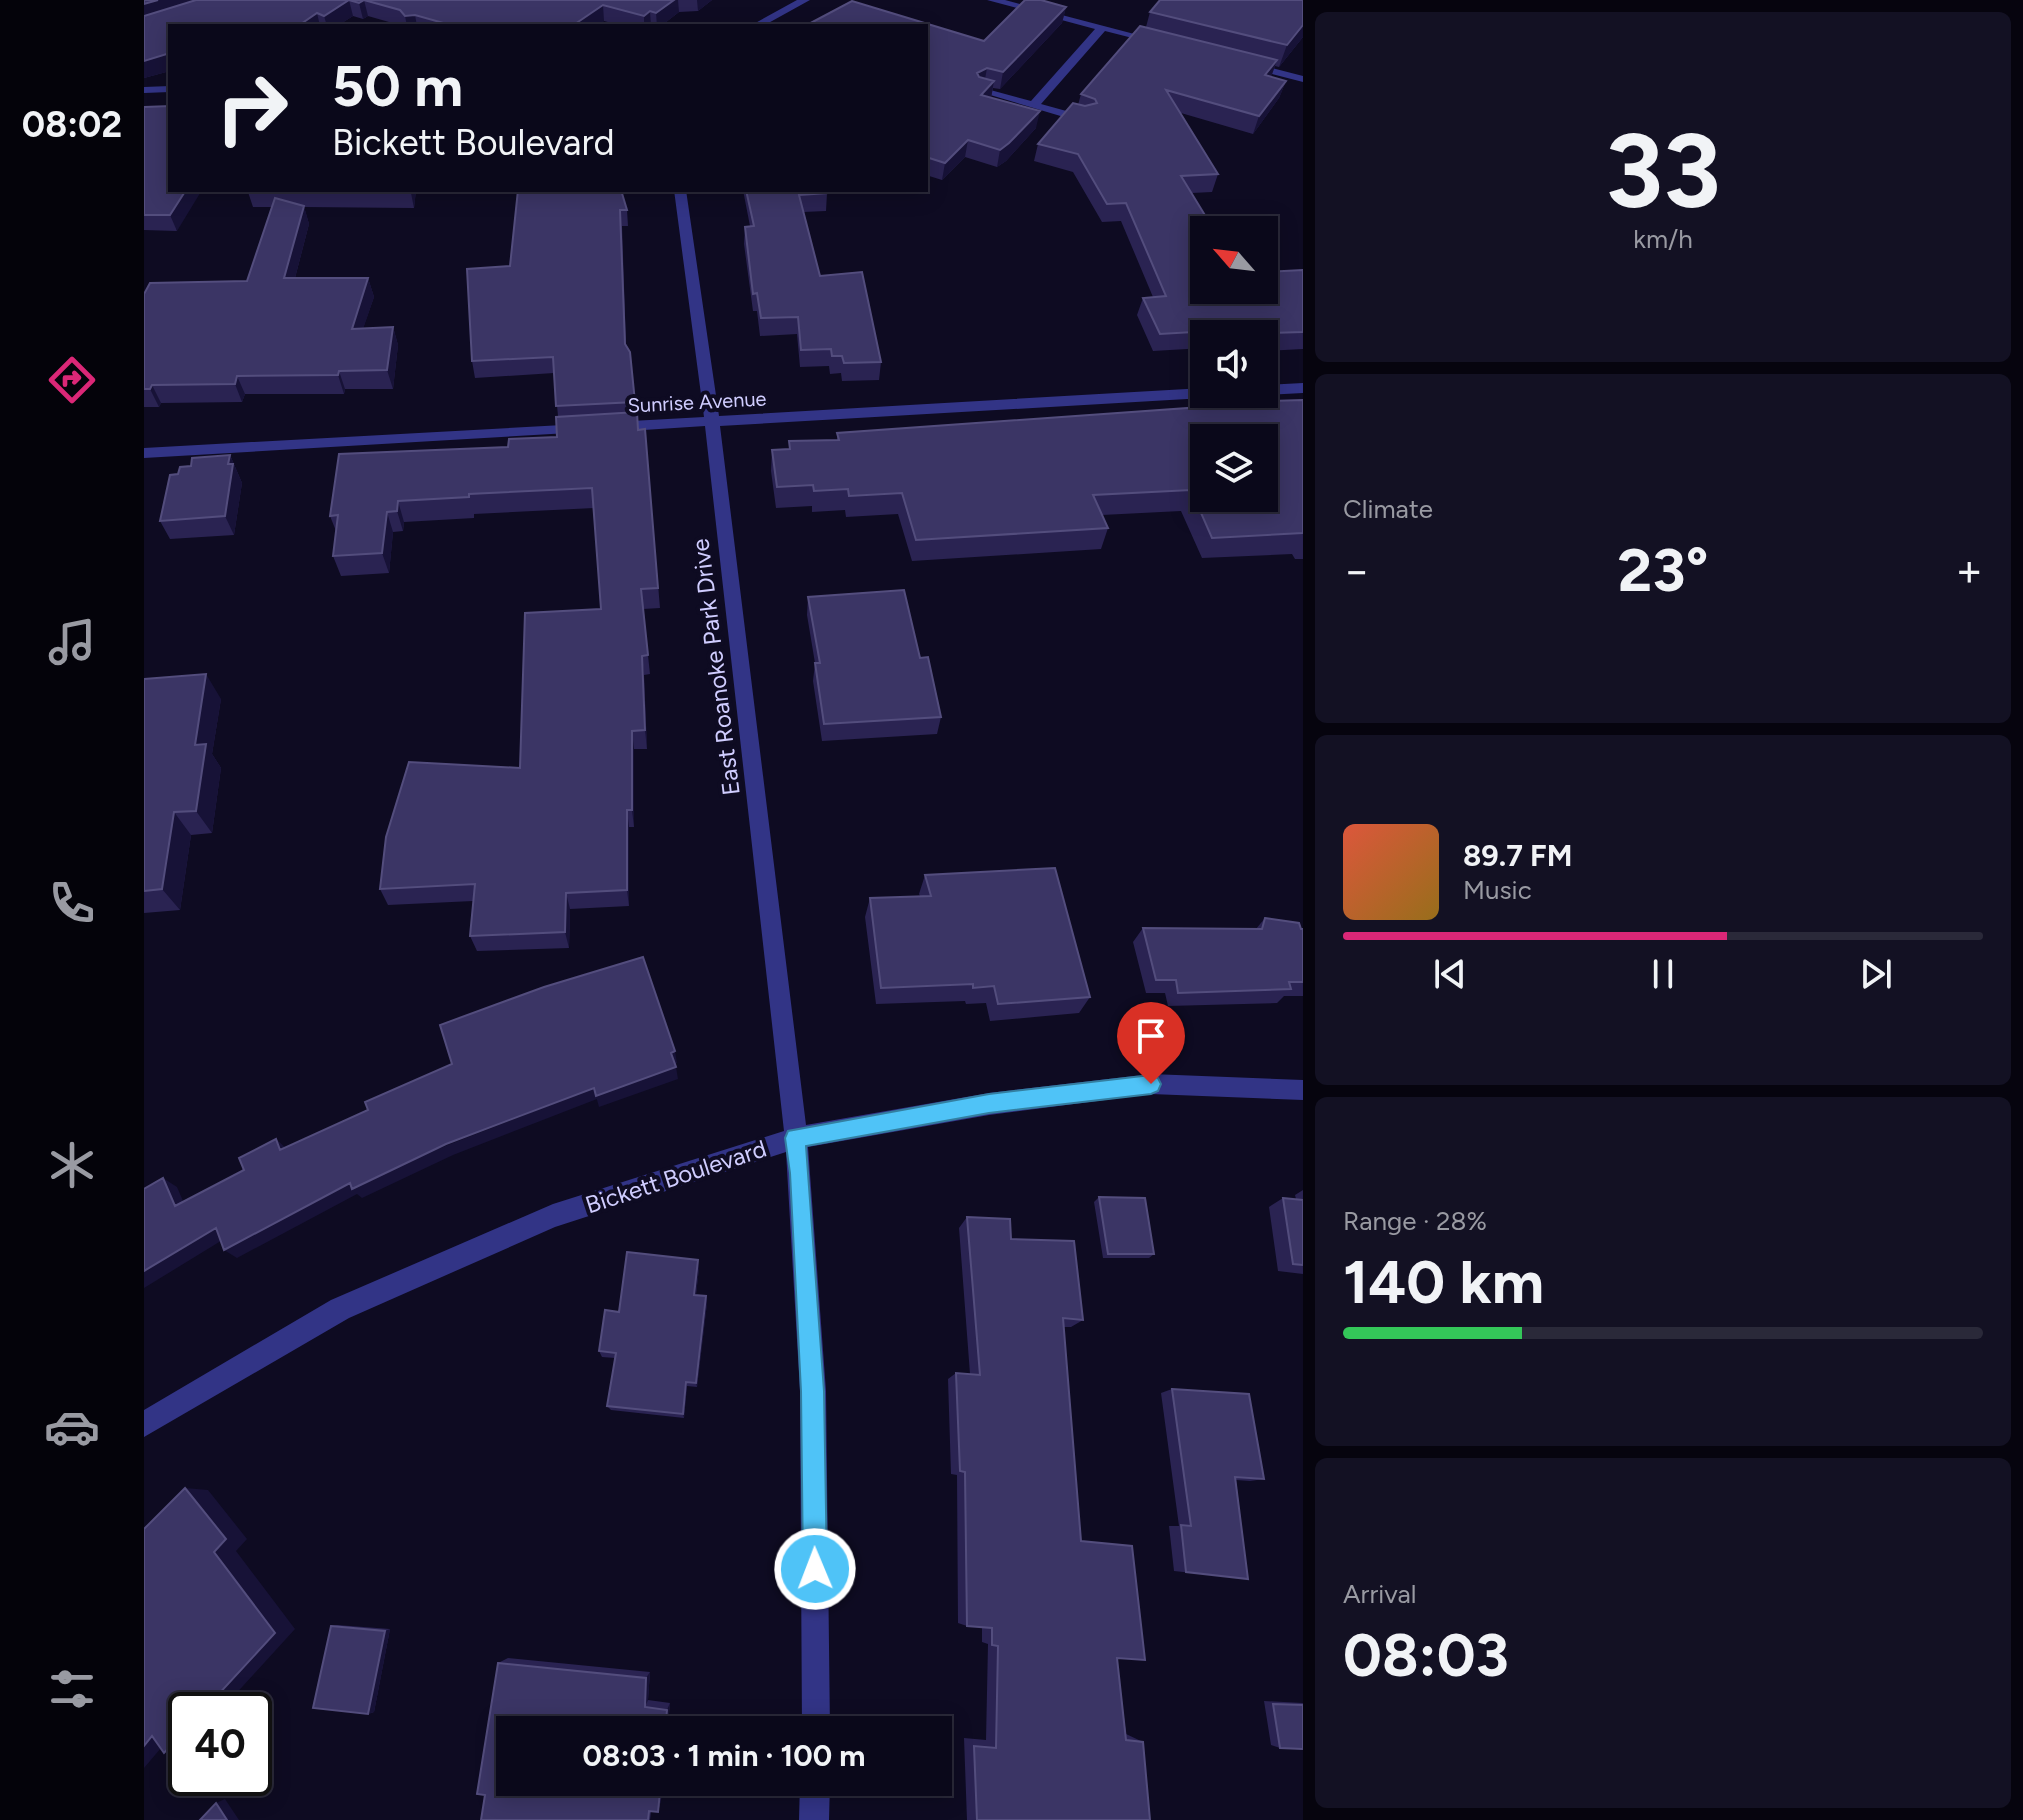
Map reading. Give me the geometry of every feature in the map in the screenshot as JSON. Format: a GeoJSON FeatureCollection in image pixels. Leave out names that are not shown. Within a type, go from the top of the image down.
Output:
{"type":"FeatureCollection","features":[{"type":"Feature","properties":{"kind":"street"},"geometry":{"type":"LineString","coordinates":[[759,24],[805,0]]}},
{"type":"Feature","properties":{"kind":"street"},"geometry":{"type":"LineString","coordinates":[[992,0],[1164,43]]}},
{"type":"Feature","properties":{"kind":"street"},"geometry":{"type":"LineString","coordinates":[[1034,105],[1102,28]]}},
{"type":"Feature","properties":{"kind":"street"},"geometry":{"type":"LineString","coordinates":[[1241,63],[1303,79]]}},
{"type":"Feature","properties":{"kind":"street"},"geometry":{"type":"LineString","coordinates":[[144,90],[168,89]]}},
{"type":"Feature","properties":{"kind":"street"},"geometry":{"type":"LineString","coordinates":[[983,91],[1084,119]]}},
{"type":"Feature","properties":{"kind":"street","name":"East Roanoke Park Drive"},"geometry":{"type":"LineString","coordinates":[[680,192],[712,422],[800,1173],[813,1391],[816,1716]]}},
{"type":"Feature","properties":{"kind":"street"},"geometry":{"type":"LineString","coordinates":[[1278,389],[1303,388]]}},
{"type":"Feature","properties":{"kind":"street","name":"Sunrise Avenue"},"geometry":{"type":"LineString","coordinates":[[144,453],[1190,394]]}},
{"type":"Feature","properties":{"kind":"street","name":"Bickett Boulevard"},"geometry":{"type":"LineString","coordinates":[[144,1424],[340,1309],[553,1216],[795,1138],[989,1104],[1151,1084],[1303,1090]]}},
{"type":"Feature","properties":{"kind":"street"},"geometry":{"type":"LineString","coordinates":[[814,1820],[815,1796]]}},
{"type":"Feature","properties":{"kind":"building"},"geometry":{"type":"Polygon","coordinates":[[[196,0],[349,0],[324,16],[317,13],[301,24],[168,24],[168,54],[144,61],[144,16],[196,0]]]}},
{"type":"Feature","properties":{"kind":"building"},"geometry":{"type":"Polygon","coordinates":[[[364,0],[674,0],[656,13],[650,11],[644,16],[603,5],[575,24],[447,24],[415,15],[405,16],[400,10],[364,0]]]}},
{"type":"Feature","properties":{"kind":"building"},"geometry":{"type":"Polygon","coordinates":[[[1025,0],[1041,0],[1066,7],[1003,72],[987,68],[977,73],[979,77],[994,81],[981,95],[1040,111],[1000,150],[968,140],[945,163],[928,158],[928,24],[984,41],[1025,0]]]}},
{"type":"Feature","properties":{"kind":"building"},"geometry":{"type":"Polygon","coordinates":[[[1160,0],[1303,0],[1303,25],[1287,45],[1150,12],[1160,0]]]}},
{"type":"Feature","properties":{"kind":"building"},"geometry":{"type":"Polygon","coordinates":[[[852,1],[928,24],[809,24],[852,1]]]}},
{"type":"Feature","properties":{"kind":"building"},"geometry":{"type":"Polygon","coordinates":[[[1140,26],[1277,60],[1265,75],[1286,81],[1259,116],[1166,90],[1218,174],[1181,176],[1205,216],[1190,216],[1190,304],[1278,304],[1278,271],[1303,270],[1303,332],[1278,333],[1278,320],[1190,320],[1190,332],[1160,334],[1143,298],[1166,296],[1126,203],[1107,204],[1078,154],[1038,144],[1073,103],[1085,106],[1097,103],[1095,99],[1081,94],[1140,26]]]}},
{"type":"Feature","properties":{"kind":"building"},"geometry":{"type":"Polygon","coordinates":[[[168,106],[168,192],[185,192],[170,215],[144,215],[144,107],[168,106]]]}},
{"type":"Feature","properties":{"kind":"building"},"geometry":{"type":"Polygon","coordinates":[[[248,192],[411,192],[411,193],[248,192]]]}},
{"type":"Feature","properties":{"kind":"building"},"geometry":{"type":"Polygon","coordinates":[[[518,192],[622,192],[627,210],[620,210],[625,344],[630,352],[635,402],[556,406],[553,357],[472,361],[467,269],[510,266],[518,192]]]}},
{"type":"Feature","properties":{"kind":"building"},"geometry":{"type":"Polygon","coordinates":[[[746,192],[827,192],[799,195],[820,276],[862,272],[881,362],[844,363],[842,356],[832,356],[831,349],[801,350],[798,317],[761,318],[757,293],[753,294],[745,227],[754,226],[746,192]]]}},
{"type":"Feature","properties":{"kind":"building"},"geometry":{"type":"Polygon","coordinates":[[[275,198],[304,206],[284,278],[368,278],[352,329],[393,327],[387,370],[339,371],[338,375],[237,376],[235,384],[152,385],[150,389],[144,389],[144,294],[150,283],[247,281],[275,198]]]}},
{"type":"Feature","properties":{"kind":"building"},"geometry":{"type":"Polygon","coordinates":[[[1303,400],[1303,533],[1212,538],[1201,512],[1278,512],[1278,424],[1190,424],[1190,490],[1093,495],[1108,528],[916,540],[902,493],[849,496],[848,489],[814,491],[813,485],[777,487],[772,450],[790,449],[789,441],[839,440],[837,433],[1190,408],[1278,408],[1278,401],[1303,400]]]}},
{"type":"Feature","properties":{"kind":"building"},"geometry":{"type":"Polygon","coordinates":[[[637,412],[638,430],[645,429],[658,588],[641,589],[648,655],[642,656],[645,730],[632,731],[632,810],[627,810],[627,890],[566,893],[565,932],[470,936],[475,884],[380,889],[386,837],[409,762],[520,768],[525,613],[601,609],[592,488],[398,501],[397,511],[387,512],[382,553],[333,556],[338,515],[330,516],[339,454],[508,447],[509,439],[557,437],[556,417],[637,412]]]}},
{"type":"Feature","properties":{"kind":"building"},"geometry":{"type":"Polygon","coordinates":[[[230,455],[228,464],[233,464],[225,516],[160,521],[170,475],[178,474],[180,467],[191,466],[192,458],[230,455]]]}},
{"type":"Feature","properties":{"kind":"building"},"geometry":{"type":"Polygon","coordinates":[[[904,590],[920,658],[928,657],[941,717],[824,724],[815,663],[820,663],[808,597],[904,590]]]}},
{"type":"Feature","properties":{"kind":"building"},"geometry":{"type":"Polygon","coordinates":[[[206,674],[195,745],[206,744],[196,811],[174,812],[162,889],[144,891],[144,679],[206,674]]]}},
{"type":"Feature","properties":{"kind":"building"},"geometry":{"type":"Polygon","coordinates":[[[1055,868],[1090,997],[998,1004],[994,986],[881,988],[870,898],[931,896],[925,875],[1055,868]]]}},
{"type":"Feature","properties":{"kind":"building"},"geometry":{"type":"Polygon","coordinates":[[[1265,918],[1299,923],[1303,929],[1303,982],[1289,982],[1291,989],[1178,993],[1176,980],[1156,980],[1143,928],[1262,929],[1265,918]]]}},
{"type":"Feature","properties":{"kind":"building"},"geometry":{"type":"Polygon","coordinates":[[[643,957],[675,1051],[671,1053],[676,1067],[596,1096],[594,1088],[446,1144],[352,1189],[350,1183],[224,1250],[216,1228],[144,1271],[144,1189],[163,1178],[175,1206],[244,1170],[239,1158],[276,1139],[280,1150],[368,1110],[365,1102],[452,1064],[440,1025],[544,987],[643,957]]]}},
{"type":"Feature","properties":{"kind":"building"},"geometry":{"type":"Polygon","coordinates":[[[1099,1197],[1145,1198],[1154,1254],[1108,1254],[1099,1197]]]}},
{"type":"Feature","properties":{"kind":"building"},"geometry":{"type":"Polygon","coordinates":[[[1283,1198],[1303,1200],[1303,1265],[1293,1264],[1283,1198]]]}},
{"type":"Feature","properties":{"kind":"building"},"geometry":{"type":"Polygon","coordinates":[[[967,1217],[1010,1219],[1011,1239],[1074,1241],[1083,1320],[1063,1318],[1081,1541],[1132,1546],[1145,1660],[1117,1658],[1126,1740],[1143,1742],[1150,1820],[977,1820],[974,1746],[996,1748],[998,1646],[992,1645],[992,1628],[967,1626],[965,1472],[960,1471],[956,1373],[980,1375],[967,1217]]]}},
{"type":"Feature","properties":{"kind":"building"},"geometry":{"type":"Polygon","coordinates":[[[627,1252],[698,1260],[694,1295],[706,1296],[696,1383],[686,1382],[683,1414],[607,1406],[616,1353],[599,1351],[605,1310],[619,1312],[627,1252]]]}},
{"type":"Feature","properties":{"kind":"building"},"geometry":{"type":"Polygon","coordinates":[[[1172,1389],[1249,1394],[1264,1479],[1235,1477],[1248,1579],[1186,1572],[1181,1525],[1191,1526],[1172,1389]]]}},
{"type":"Feature","properties":{"kind":"building"},"geometry":{"type":"Polygon","coordinates":[[[185,1488],[226,1539],[214,1552],[275,1633],[221,1692],[168,1692],[168,1749],[164,1753],[152,1736],[144,1746],[144,1529],[185,1488]]]}},
{"type":"Feature","properties":{"kind":"building"},"geometry":{"type":"Polygon","coordinates":[[[331,1626],[385,1631],[368,1714],[313,1708],[331,1626]]]}},
{"type":"Feature","properties":{"kind":"building"},"geometry":{"type":"Polygon","coordinates":[[[498,1663],[646,1678],[645,1707],[667,1710],[666,1716],[496,1716],[496,1796],[660,1796],[658,1812],[649,1811],[648,1820],[481,1820],[485,1795],[477,1794],[498,1663]]]}},
{"type":"Feature","properties":{"kind":"building"},"geometry":{"type":"Polygon","coordinates":[[[1273,1704],[1303,1705],[1303,1749],[1280,1748],[1273,1704]]]}},
{"type":"Feature","properties":{"kind":"building"},"geometry":{"type":"Polygon","coordinates":[[[216,1803],[227,1820],[200,1820],[216,1803]]]}},
{"type":"Feature","properties":{"kind":"route"},"geometry":{"type":"LineString","coordinates":[[815,1569],[813,1391],[800,1173],[795,1138],[989,1104],[1151,1084]]}}]}
